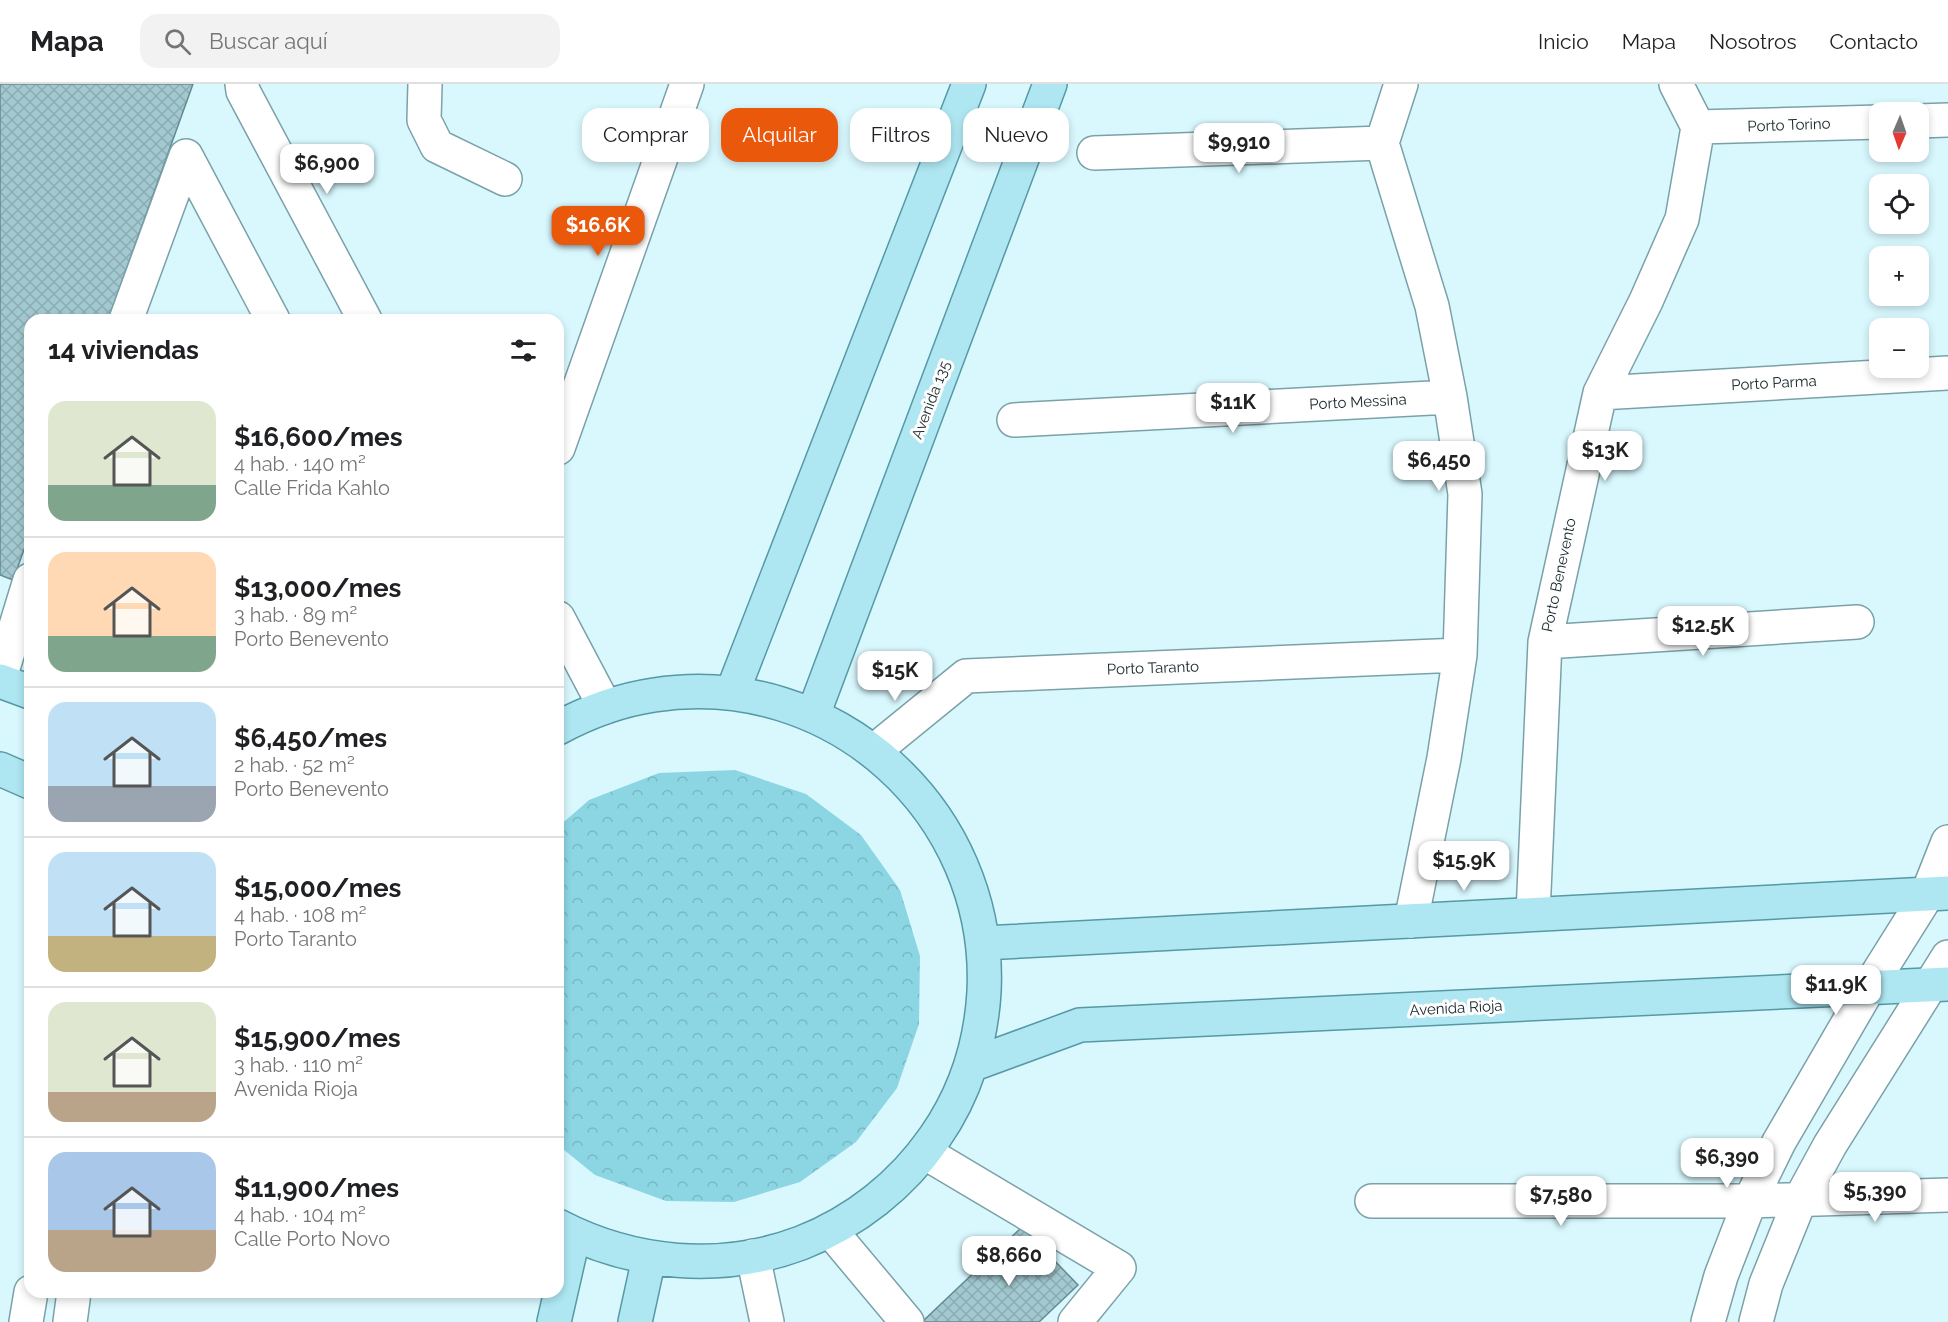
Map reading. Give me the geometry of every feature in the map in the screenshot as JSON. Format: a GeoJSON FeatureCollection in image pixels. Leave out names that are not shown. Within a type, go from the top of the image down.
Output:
{"type":"FeatureCollection","features":[{"type":"Feature","properties":{"kind":"main road"},"geometry":{"type":"LineString","coordinates":[[732,693],[969,84]]}},
{"type":"Feature","properties":{"kind":"main road","name":"Avenida 135"},"geometry":{"type":"LineString","coordinates":[[813,715],[1050,84]]}},
{"type":"Feature","properties":{"kind":"main road"},"geometry":{"type":"LineString","coordinates":[[0,679],[24,689]]}},
{"type":"Feature","properties":{"kind":"main road"},"geometry":{"type":"LineString","coordinates":[[564,725],[604,707],[655,694],[732,693],[773,701],[813,715],[855,738],[892,766],[923,799],[948,837],[974,898],[983,943],[985,974],[979,1035],[959,1096],[943,1125],[924,1152],[891,1188],[852,1217],[830,1230],[787,1248],[753,1256],[696,1262],[649,1258],[615,1249],[566,1230],[564,1245]]}},
{"type":"Feature","properties":{"kind":"main road"},"geometry":{"type":"LineString","coordinates":[[0,770],[24,780]]}},
{"type":"Feature","properties":{"kind":"main road"},"geometry":{"type":"LineString","coordinates":[[983,943],[1937,894]]}},
{"type":"Feature","properties":{"kind":"main road","name":"Avenida Rioja"},"geometry":{"type":"LineString","coordinates":[[971,1065],[1080,1025],[1939,985]]}},
{"type":"Feature","properties":{"kind":"main road"},"geometry":{"type":"LineString","coordinates":[[635,1322],[649,1258]]}},
{"type":"Feature","properties":{"kind":"main road"},"geometry":{"type":"LineString","coordinates":[[554,1322],[557,1298]]}},
{"type":"Feature","properties":{"kind":"street"},"geometry":{"type":"LineString","coordinates":[[242,84],[243,91],[362,314]]}},
{"type":"Feature","properties":{"kind":"street"},"geometry":{"type":"LineString","coordinates":[[424,84],[424,120],[437,146],[505,179]]}},
{"type":"Feature","properties":{"kind":"street"},"geometry":{"type":"LineString","coordinates":[[564,431],[687,84]]}},
{"type":"Feature","properties":{"kind":"street"},"geometry":{"type":"LineString","coordinates":[[1401,84],[1382,143],[1432,306],[1450,397],[1465,494],[1460,655],[1444,758],[1411,921]]}},
{"type":"Feature","properties":{"kind":"street"},"geometry":{"type":"LineString","coordinates":[[1676,84],[1698,127]]}},
{"type":"Feature","properties":{"kind":"street"},"geometry":{"type":"LineString","coordinates":[[1929,121],[1948,120]]}},
{"type":"Feature","properties":{"kind":"street","name":"Porto Torino"},"geometry":{"type":"LineString","coordinates":[[1698,127],[1869,122]]}},
{"type":"Feature","properties":{"kind":"street","name":"Porto Benevento"},"geometry":{"type":"LineString","coordinates":[[1533,914],[1545,642],[1600,393],[1646,301],[1682,219],[1698,127]]}},
{"type":"Feature","properties":{"kind":"street"},"geometry":{"type":"LineString","coordinates":[[1094,153],[1382,143]]}},
{"type":"Feature","properties":{"kind":"street"},"geometry":{"type":"LineString","coordinates":[[128,314],[186,156],[270,314]]}},
{"type":"Feature","properties":{"kind":"street","name":"Porto Parma"},"geometry":{"type":"LineString","coordinates":[[1600,393],[1948,373]]}},
{"type":"Feature","properties":{"kind":"street","name":"Porto Messina"},"geometry":{"type":"LineString","coordinates":[[1014,420],[1450,397]]}},
{"type":"Feature","properties":{"kind":"street"},"geometry":{"type":"LineString","coordinates":[[0,679],[24,607]]}},
{"type":"Feature","properties":{"kind":"street"},"geometry":{"type":"LineString","coordinates":[[1545,642],[1857,622]]}},
{"type":"Feature","properties":{"kind":"street"},"geometry":{"type":"LineString","coordinates":[[564,630],[604,707]]}},
{"type":"Feature","properties":{"kind":"street","name":"Porto Taranto"},"geometry":{"type":"LineString","coordinates":[[874,751],[966,675],[1460,655]]}},
{"type":"Feature","properties":{"kind":"street"},"geometry":{"type":"LineString","coordinates":[[1708,1322],[1721,1276],[1750,1201],[1779,1142],[1868,989],[1937,894],[1948,842]]}},
{"type":"Feature","properties":{"kind":"street"},"geometry":{"type":"LineString","coordinates":[[1756,1322],[1766,1284],[1800,1200],[1830,1145],[1939,985],[1948,957]]}},
{"type":"Feature","properties":{"kind":"street"},"geometry":{"type":"LineString","coordinates":[[924,1152],[1119,1268],[1075,1322]]}},
{"type":"Feature","properties":{"kind":"street"},"geometry":{"type":"LineString","coordinates":[[1372,1201],[1750,1201],[1948,1194]]}},
{"type":"Feature","properties":{"kind":"street"},"geometry":{"type":"LineString","coordinates":[[830,1230],[907,1322]]}},
{"type":"Feature","properties":{"kind":"street"},"geometry":{"type":"LineString","coordinates":[[753,1256],[767,1322]]}},
{"type":"Feature","properties":{"kind":"street"},"geometry":{"type":"LineString","coordinates":[[26,1322],[30,1298]]}},
{"type":"Feature","properties":{"kind":"street"},"geometry":{"type":"LineString","coordinates":[[70,1322],[73,1298]]}},
{"type":"Feature","properties":{"kind":"green space"},"geometry":{"type":"Polygon","coordinates":[[[735,770],[806,794],[861,835],[900,890],[920,956],[919,1024],[897,1088],[856,1142],[800,1182],[734,1202],[666,1201],[595,1175],[564,1150],[564,822],[589,800],[659,773],[735,770]]]}},
{"type":"Feature","properties":{"kind":"building"},"geometry":{"type":"Polygon","coordinates":[[[0,84],[193,84],[110,314],[24,314],[24,550],[13,580],[0,575],[0,84]]]}},
{"type":"Feature","properties":{"kind":"building"},"geometry":{"type":"Polygon","coordinates":[[[1022,1227],[1078,1285],[1039,1322],[922,1322],[1022,1227]]]}}]}
